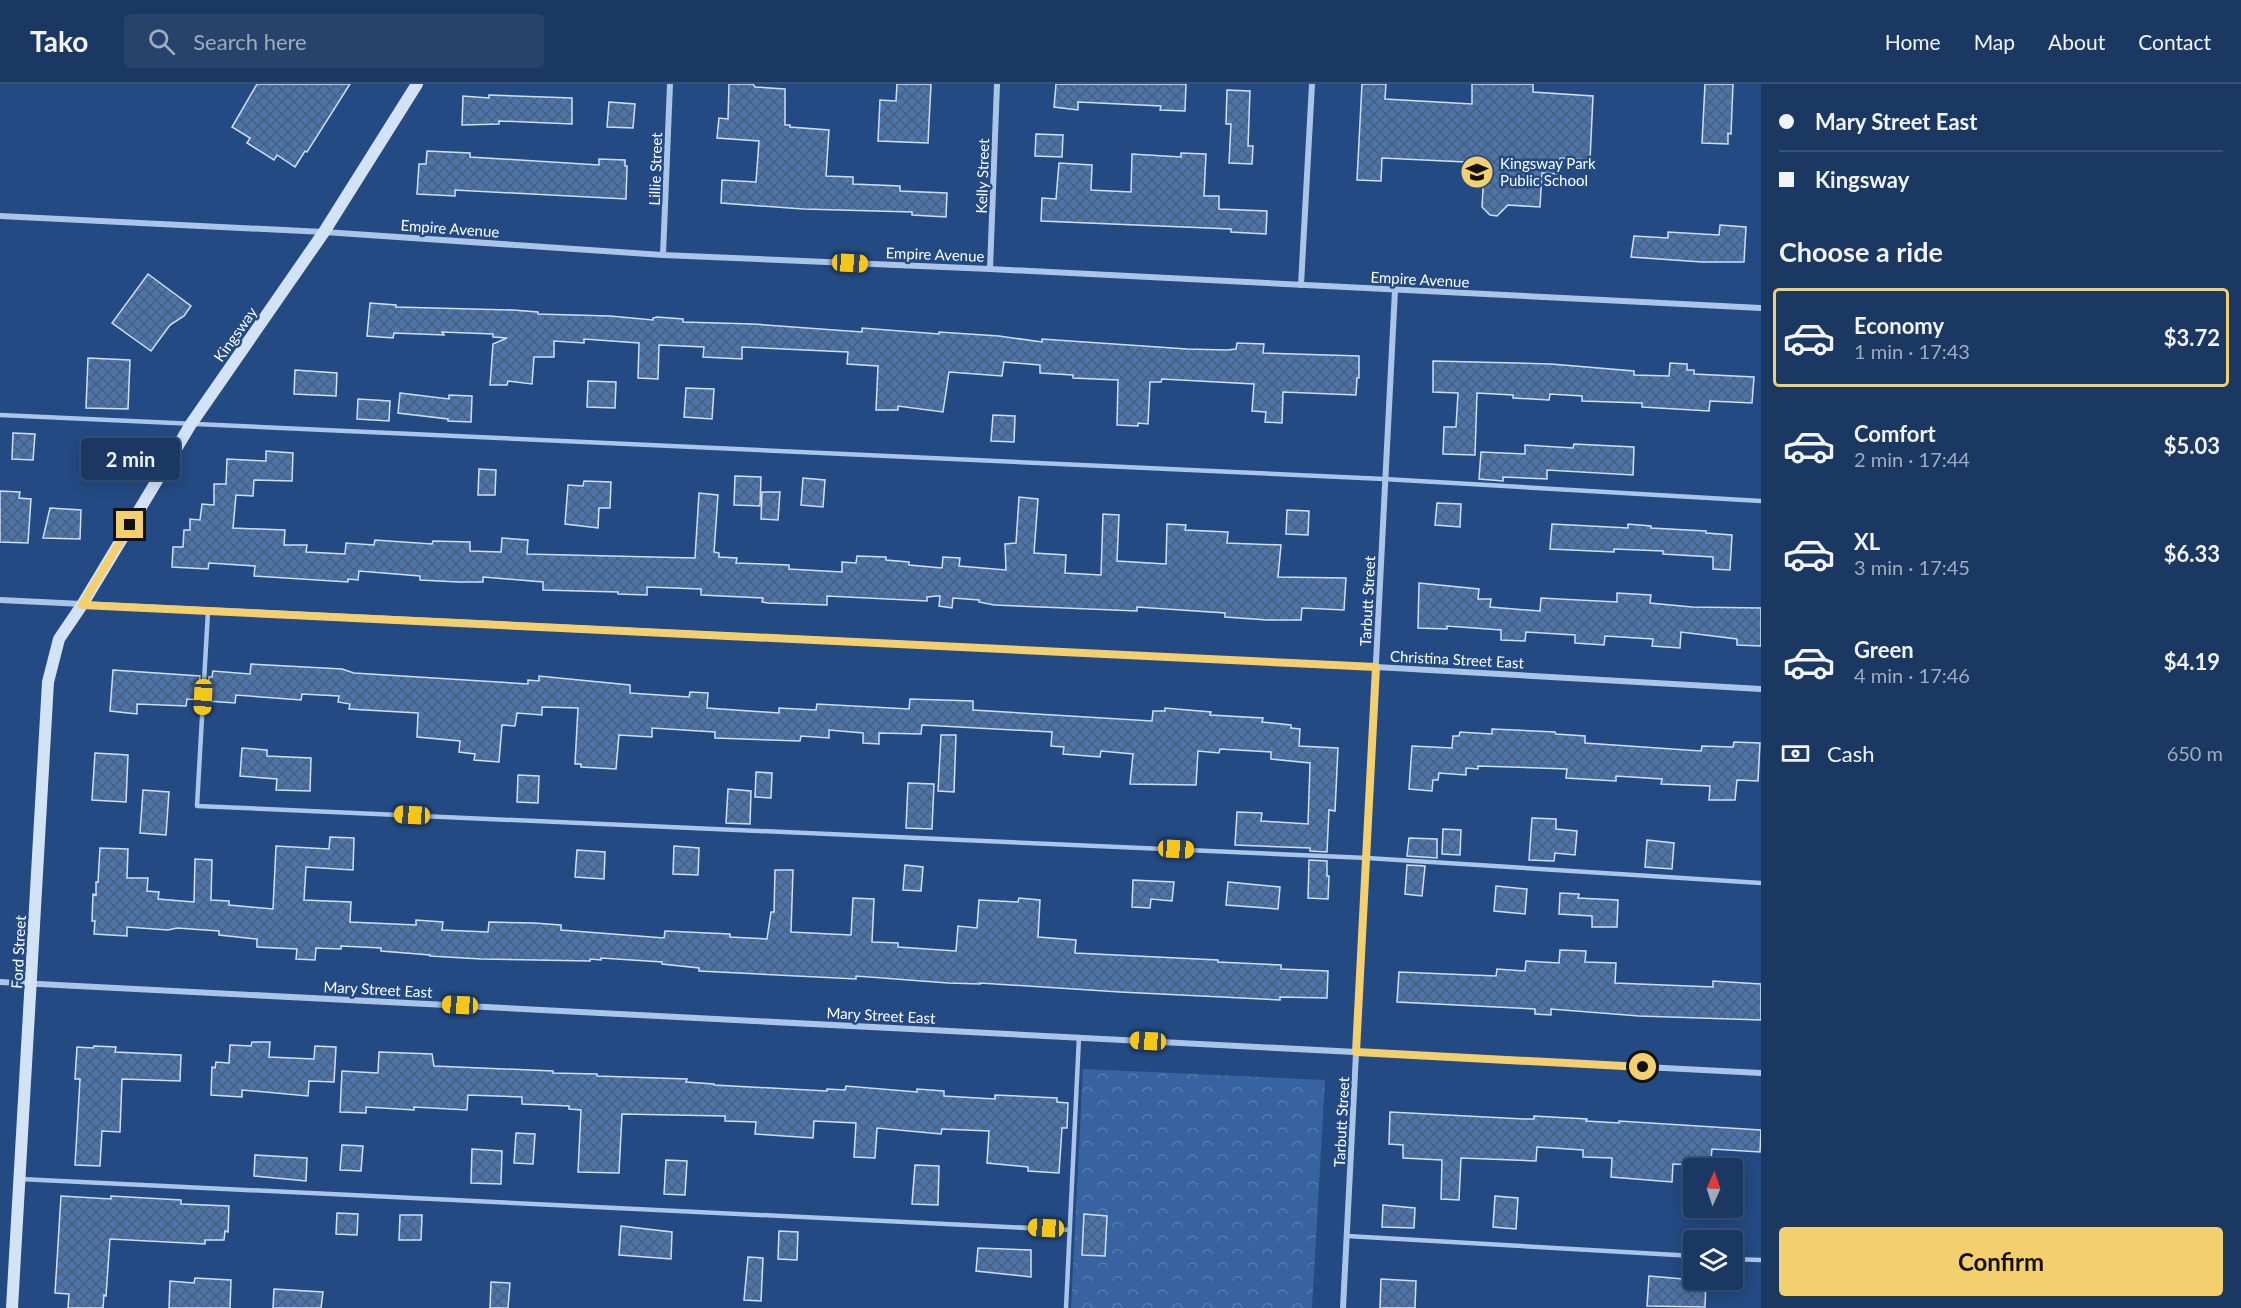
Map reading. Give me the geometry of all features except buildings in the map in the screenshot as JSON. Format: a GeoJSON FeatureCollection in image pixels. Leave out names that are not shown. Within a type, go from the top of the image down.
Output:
{"type":"FeatureCollection","features":[{"type":"Feature","properties":{"kind":"main road","name":"Kingsway"},"geometry":{"type":"LineString","coordinates":[[82,605],[191,424],[324,231],[417,84]]}},
{"type":"Feature","properties":{"kind":"main road","name":"Ford Street"},"geometry":{"type":"LineString","coordinates":[[12,1308],[48,682],[59,639],[82,605]]}},
{"type":"Feature","properties":{"kind":"street","name":"Lillie Street"},"geometry":{"type":"LineString","coordinates":[[663,255],[670,84]]}},
{"type":"Feature","properties":{"kind":"street","name":"Kelly Street"},"geometry":{"type":"LineString","coordinates":[[990,268],[997,84]]}},
{"type":"Feature","properties":{"kind":"street"},"geometry":{"type":"LineString","coordinates":[[1301,285],[1312,84]]}},
{"type":"Feature","properties":{"kind":"street","name":"Empire Avenue"},"geometry":{"type":"LineString","coordinates":[[0,216],[324,231],[663,255],[990,268],[1761,308]]}},
{"type":"Feature","properties":{"kind":"street","name":"Tarbutt Street"},"geometry":{"type":"LineString","coordinates":[[1343,1308],[1395,290]]}},
{"type":"Feature","properties":{"kind":"street","name":"Christina Street East"},"geometry":{"type":"LineString","coordinates":[[0,600],[1376,667],[1761,689]]}},
{"type":"Feature","properties":{"kind":"street","name":"Mary Street East"},"geometry":{"type":"LineString","coordinates":[[0,982],[1761,1073]]}},
{"type":"Feature","properties":{"kind":"lane"},"geometry":{"type":"LineString","coordinates":[[0,415],[1384,479],[1761,501]]}},
{"type":"Feature","properties":{"kind":"lane"},"geometry":{"type":"LineString","coordinates":[[208,611],[197,806],[1366,858],[1761,883]]}},
{"type":"Feature","properties":{"kind":"lane"},"geometry":{"type":"LineString","coordinates":[[1066,1308],[1079,1037]]}},
{"type":"Feature","properties":{"kind":"lane"},"geometry":{"type":"LineString","coordinates":[[20,1179],[1070,1230]]}},
{"type":"Feature","properties":{"kind":"lane"},"geometry":{"type":"LineString","coordinates":[[1347,1236],[1683,1255]]}},
{"type":"Feature","properties":{"kind":"lane"},"geometry":{"type":"LineString","coordinates":[[1743,1259],[1761,1260]]}},
{"type":"Feature","properties":{"kind":"green space"},"geometry":{"type":"Polygon","coordinates":[[[1083,1069],[1325,1080],[1312,1308],[1071,1308],[1083,1069]]]}},
{"type":"Feature","properties":{"kind":"place","name":"Kingsway Park Public School"},"geometry":{"type":"Point","coordinates":[1477,172]}},
{"type":"Feature","properties":{"kind":"route"},"geometry":{"type":"LineString","coordinates":[[130,525],[82,605],[1376,667],[1356,1052],[1643,1067]]}}]}
